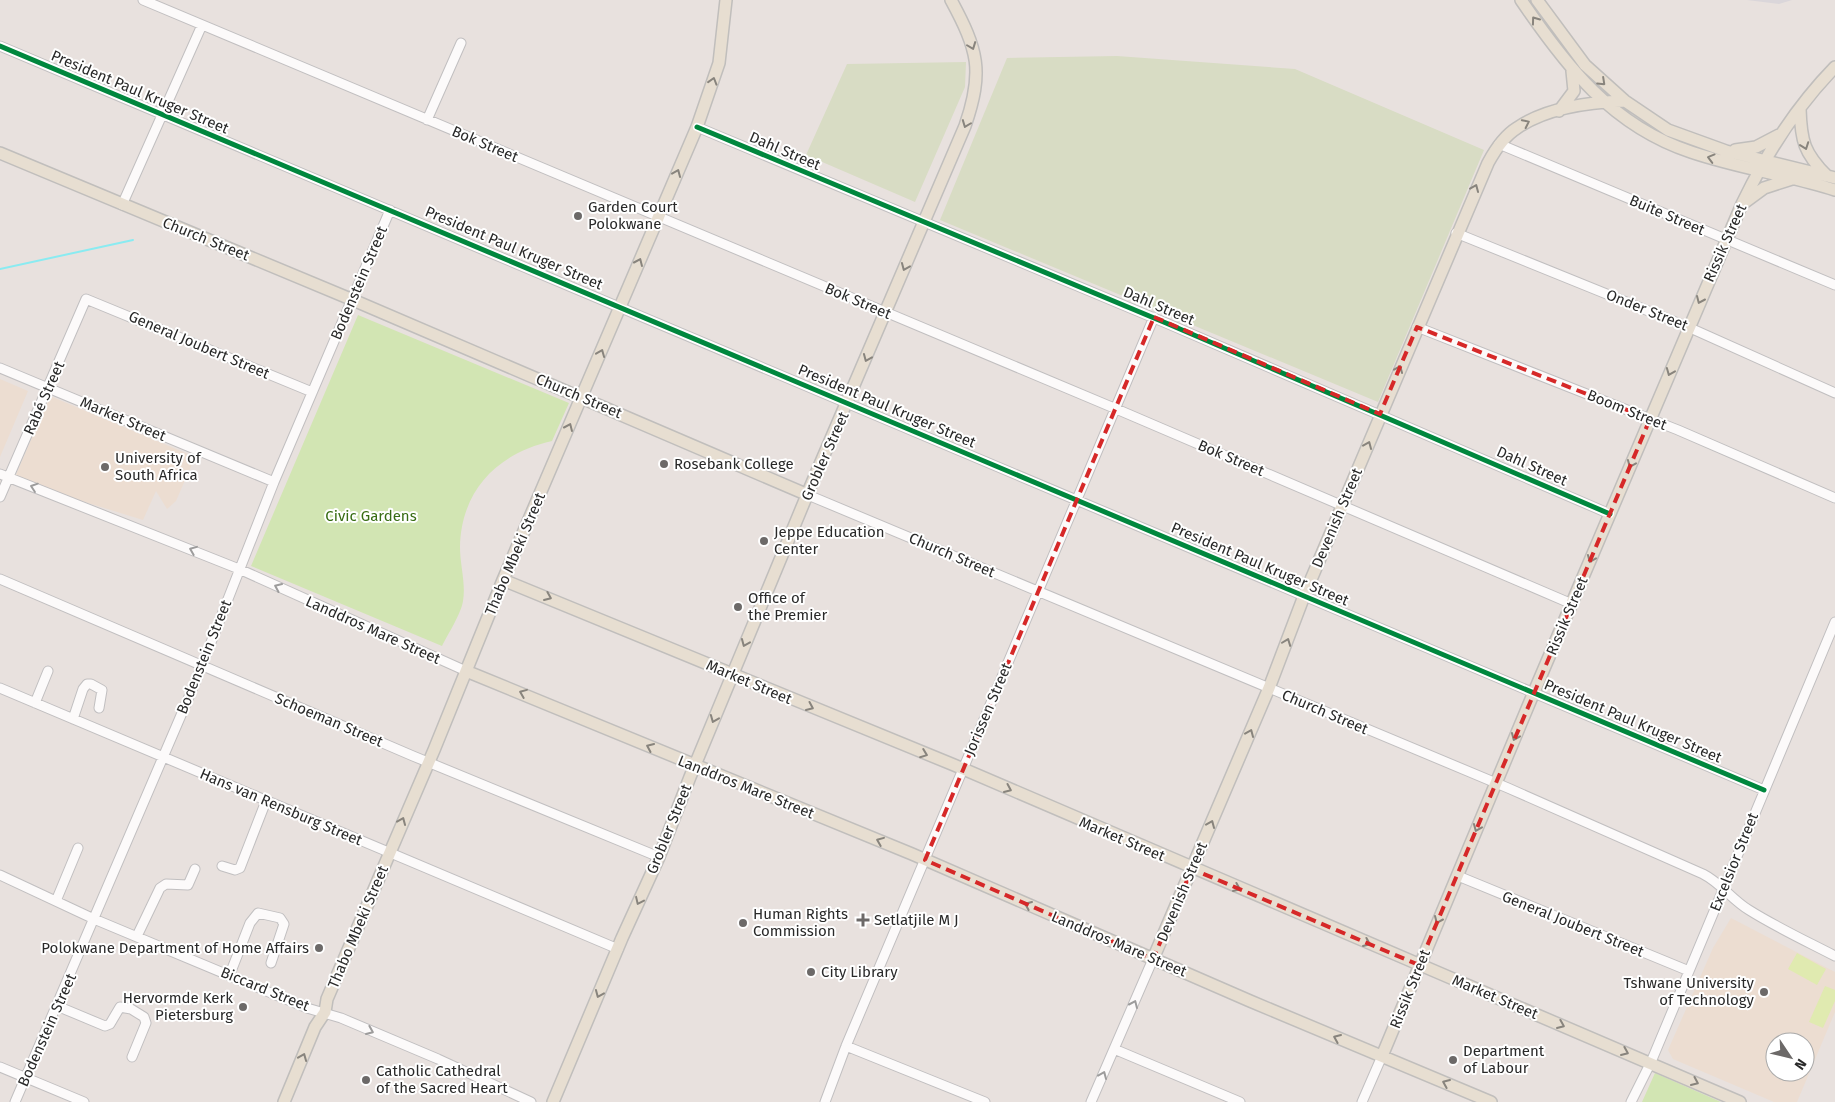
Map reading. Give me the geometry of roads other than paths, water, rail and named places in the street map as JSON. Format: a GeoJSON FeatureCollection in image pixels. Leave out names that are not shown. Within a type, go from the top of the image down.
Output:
{"type":"FeatureCollection","features":[{"type":"Feature","properties":{"kind":"main road","name":"Thabo Mbeki Street"},"geometry":{"type":"LineString","coordinates":[[284,1102],[315,1027],[325,1012],[327,999],[503,580],[697,127],[718,63],[726,0]]}},
{"type":"Feature","properties":{"kind":"main road","name":"Grobler Street"},"geometry":{"type":"LineString","coordinates":[[553,1102],[659,857],[733,674],[965,126],[976,89],[975,52],[951,0]]}},
{"type":"Feature","properties":{"kind":"main road"},"geometry":{"type":"LineString","coordinates":[[1521,0],[1572,69],[1603,101],[1636,126],[1658,139],[1690,152],[1797,178],[1835,190]]}},
{"type":"Feature","properties":{"kind":"main road"},"geometry":{"type":"LineString","coordinates":[[1537,0],[1581,60],[1625,101],[1668,130],[1726,151],[1765,159],[1831,178]]}},
{"type":"Feature","properties":{"kind":"main road","name":"Rissik Street"},"geometry":{"type":"LineString","coordinates":[[1382,1056],[1688,327],[1742,204],[1765,159],[1782,132],[1835,67]]}},
{"type":"Feature","properties":{"kind":"main road"},"geometry":{"type":"LineString","coordinates":[[1558,111],[1574,91],[1575,83],[1572,69]]}},
{"type":"Feature","properties":{"kind":"main road","name":"Devenish Street"},"geometry":{"type":"LineString","coordinates":[[1153,959],[1269,688],[1304,596],[1480,178],[1499,144],[1517,128],[1558,111],[1603,101],[1625,101]]}},
{"type":"Feature","properties":{"kind":"main road"},"geometry":{"type":"LineString","coordinates":[[1801,108],[1801,130],[1805,149],[1809,157],[1831,178]]}},
{"type":"Feature","properties":{"kind":"main road"},"geometry":{"type":"LineString","coordinates":[[1726,151],[1756,147],[1782,132]]}},
{"type":"Feature","properties":{"kind":"main road","name":"Church Street"},"geometry":{"type":"LineString","coordinates":[[0,153],[353,300],[808,495]]}},
{"type":"Feature","properties":{"kind":"main road"},"geometry":{"type":"LineString","coordinates":[[1742,204],[1764,188],[1797,178]]}},
{"type":"Feature","properties":{"kind":"main road","name":"Market Street"},"geometry":{"type":"LineString","coordinates":[[503,580],[963,769],[1192,869],[1651,1062],[1740,1102]]}},
{"type":"Feature","properties":{"kind":"main road","name":"Landdros Mare Street"},"geometry":{"type":"LineString","coordinates":[[466,671],[925,860],[1491,1102]]}},
{"type":"Feature","properties":{"kind":"street","name":"Bok Street"},"geometry":{"type":"LineString","coordinates":[[144,0],[1114,408],[1572,604]]}},
{"type":"Feature","properties":{"kind":"street"},"geometry":{"type":"LineString","coordinates":[[122,205],[202,25]]}},
{"type":"Feature","properties":{"kind":"street"},"geometry":{"type":"LineString","coordinates":[[427,120],[461,43]]}},
{"type":"Feature","properties":{"kind":"street","name":"President Paul Kruger Street"},"geometry":{"type":"LineString","coordinates":[[0,46],[1764,790]]}},
{"type":"Feature","properties":{"kind":"street","name":"Dahl Street"},"geometry":{"type":"LineString","coordinates":[[697,127],[1154,317],[1610,514]]}},
{"type":"Feature","properties":{"kind":"street","name":"Buite Street"},"geometry":{"type":"LineString","coordinates":[[1499,144],[1835,286]]}},
{"type":"Feature","properties":{"kind":"street","name":"Bodenstein Street"},"geometry":{"type":"LineString","coordinates":[[16,1102],[201,667],[274,482],[390,210]]}},
{"type":"Feature","properties":{"kind":"street","name":"Onder Street"},"geometry":{"type":"LineString","coordinates":[[1456,233],[1688,327],[1835,393]]}},
{"type":"Feature","properties":{"kind":"street","name":"Rabé Street"},"geometry":{"type":"LineString","coordinates":[[0,497],[4,476],[49,388],[86,299]]}},
{"type":"Feature","properties":{"kind":"street","name":"General Joubert Street"},"geometry":{"type":"LineString","coordinates":[[86,299],[312,392]]}},
{"type":"Feature","properties":{"kind":"street","name":"Jorissen Street"},"geometry":{"type":"LineString","coordinates":[[825,1102],[846,1046],[1075,500],[1154,317]]}},
{"type":"Feature","properties":{"kind":"street","name":"Boom Street"},"geometry":{"type":"LineString","coordinates":[[1417,327],[1650,419],[1835,498]]}},
{"type":"Feature","properties":{"kind":"street","name":"Market Street"},"geometry":{"type":"LineString","coordinates":[[0,368],[274,482]]}},
{"type":"Feature","properties":{"kind":"street","name":"Landdros Mare Street"},"geometry":{"type":"LineString","coordinates":[[4,476],[59,496],[239,569],[466,671]]}},
{"type":"Feature","properties":{"kind":"street","name":"Church Street"},"geometry":{"type":"LineString","coordinates":[[808,495],[1496,783],[1703,874],[1724,887],[1733,898],[1750,911],[1835,956]]}},
{"type":"Feature","properties":{"kind":"street","name":"Schoeman Street"},"geometry":{"type":"LineString","coordinates":[[0,579],[201,667],[319,714],[428,762],[659,857]]}},
{"type":"Feature","properties":{"kind":"street","name":"Excelsior Street"},"geometry":{"type":"LineString","coordinates":[[1631,1102],[1651,1062],[1835,622]]}},
{"type":"Feature","properties":{"kind":"street"},"geometry":{"type":"LineString","coordinates":[[35,703],[48,671]]}},
{"type":"Feature","properties":{"kind":"street"},"geometry":{"type":"LineString","coordinates":[[73,719],[83,689],[87,684],[95,685],[102,690],[98,708]]}},
{"type":"Feature","properties":{"kind":"street","name":"Hans van Rensburg Street"},"geometry":{"type":"LineString","coordinates":[[0,688],[354,839],[390,852],[618,948]]}},
{"type":"Feature","properties":{"kind":"street"},"geometry":{"type":"LineString","coordinates":[[222,866],[235,870],[240,868],[266,801]]}},
{"type":"Feature","properties":{"kind":"street"},"geometry":{"type":"LineString","coordinates":[[56,901],[78,848]]}},
{"type":"Feature","properties":{"kind":"street"},"geometry":{"type":"LineString","coordinates":[[137,936],[160,888],[166,884],[188,885],[195,870]]}},
{"type":"Feature","properties":{"kind":"street","name":"Biccard Street"},"geometry":{"type":"LineString","coordinates":[[0,875],[94,919],[230,974],[307,1008],[325,1012],[451,1065],[531,1102]]}},
{"type":"Feature","properties":{"kind":"street","name":"General Joubert Street"},"geometry":{"type":"LineString","coordinates":[[1458,876],[1689,971]]}},
{"type":"Feature","properties":{"kind":"street"},"geometry":{"type":"LineString","coordinates":[[230,974],[250,923],[258,913],[280,918],[284,924],[271,963]]}},
{"type":"Feature","properties":{"kind":"street","name":"Devenish Street"},"geometry":{"type":"LineString","coordinates":[[1091,1102],[1153,959]]}},
{"type":"Feature","properties":{"kind":"street"},"geometry":{"type":"LineString","coordinates":[[57,1006],[105,1026],[110,1024],[120,1007],[131,1009],[144,1017],[146,1023],[132,1057]]}},
{"type":"Feature","properties":{"kind":"street"},"geometry":{"type":"LineString","coordinates":[[846,1046],[984,1102]]}},
{"type":"Feature","properties":{"kind":"street"},"geometry":{"type":"LineString","coordinates":[[1114,1049],[1240,1102]]}},
{"type":"Feature","properties":{"kind":"street","name":"Rissik Street"},"geometry":{"type":"LineString","coordinates":[[1362,1102],[1382,1056]]}},
{"type":"Feature","properties":{"kind":"street"},"geometry":{"type":"LineString","coordinates":[[0,1067],[84,1102]]}},
{"type":"Feature","properties":{"kind":"waterway"},"geometry":{"type":"LineString","coordinates":[[0,269],[133,240]]}},
{"type":"Feature","properties":{"kind":"place","name":"Garden Court Polokwane"},"geometry":{"type":"Point","coordinates":[578,216]}},
{"type":"Feature","properties":{"kind":"place","name":"Rosebank College"},"geometry":{"type":"Point","coordinates":[664,464]}},
{"type":"Feature","properties":{"kind":"place","name":"University of South Africa"},"geometry":{"type":"Point","coordinates":[105,467]}},
{"type":"Feature","properties":{"kind":"place","name":"Jeppe Education Center"},"geometry":{"type":"Point","coordinates":[764,541]}},
{"type":"Feature","properties":{"kind":"place","name":"Office of the Premier"},"geometry":{"type":"Point","coordinates":[738,607]}},
{"type":"Feature","properties":{"kind":"place","name":"Setlatjile M J"},"geometry":{"type":"Point","coordinates":[863,920]}},
{"type":"Feature","properties":{"kind":"place","name":"Human Rights Commission"},"geometry":{"type":"Point","coordinates":[743,923]}},
{"type":"Feature","properties":{"kind":"place","name":"Polokwane Department of Home Affairs"},"geometry":{"type":"Point","coordinates":[319,948]}},
{"type":"Feature","properties":{"kind":"place","name":"City Library"},"geometry":{"type":"Point","coordinates":[811,972]}},
{"type":"Feature","properties":{"kind":"place","name":"Tshwane University of Technology"},"geometry":{"type":"Point","coordinates":[1764,992]}},
{"type":"Feature","properties":{"kind":"place","name":"Hervormde Kerk Pietersburg"},"geometry":{"type":"Point","coordinates":[243,1007]}},
{"type":"Feature","properties":{"kind":"place","name":"Department of Labour"},"geometry":{"type":"Point","coordinates":[1453,1060]}},
{"type":"Feature","properties":{"kind":"place","name":"Catholic Cathedral of the Sacred Heart"},"geometry":{"type":"Point","coordinates":[366,1080]}},
{"type":"Feature","properties":{"kind":"park label","name":"Civic Gardens"},"geometry":{"type":"Point","coordinates":[371,516]}}]}
